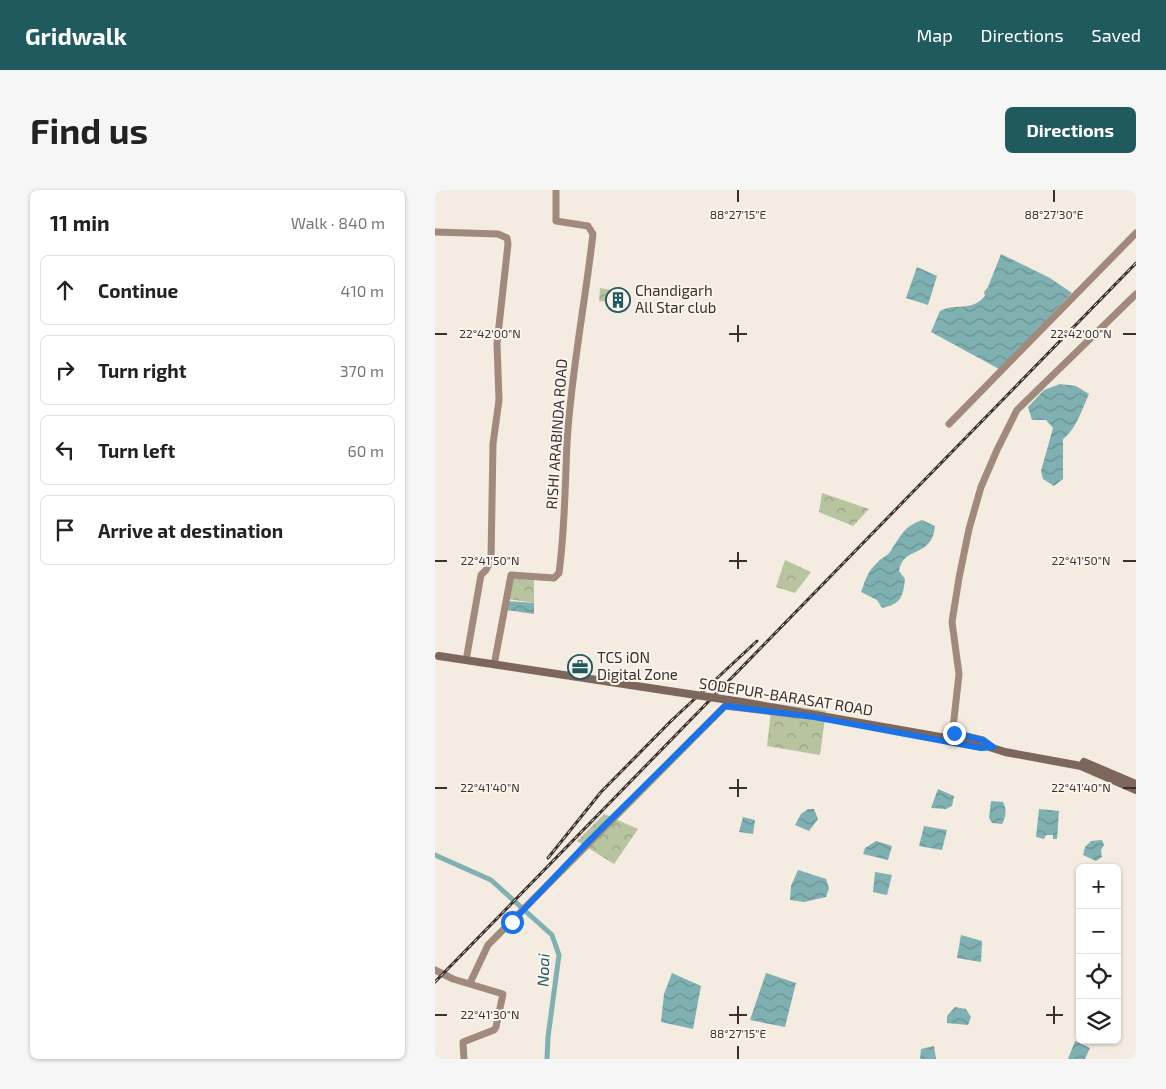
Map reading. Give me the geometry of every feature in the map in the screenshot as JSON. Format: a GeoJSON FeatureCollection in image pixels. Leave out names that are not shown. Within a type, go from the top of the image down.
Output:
{"type":"FeatureCollection","features":[{"type":"Feature","properties":{"kind":"main road","name":"SODEPUR-BARASAT ROAD"},"geometry":{"type":"LineString","coordinates":[[437,656],[742,702],[996,748]]}},
{"type":"Feature","properties":{"kind":"main road"},"geometry":{"type":"LineString","coordinates":[[996,748],[1008,747],[1086,762],[1136,784]]}},
{"type":"Feature","properties":{"kind":"main road"},"geometry":{"type":"LineString","coordinates":[[996,748],[1005,752],[1081,766],[1136,790]]}},
{"type":"Feature","properties":{"kind":"street","name":"RISHI ARABINDA ROAD"},"geometry":{"type":"LineString","coordinates":[[495,660],[511,575],[554,578],[559,573],[573,381],[593,234],[588,226],[556,221],[556,190]]}},
{"type":"Feature","properties":{"kind":"street"},"geometry":{"type":"LineString","coordinates":[[435,232],[498,234],[507,238],[508,244],[497,344],[499,400],[493,444],[491,560],[487,570],[481,575],[467,655]]}},
{"type":"Feature","properties":{"kind":"street"},"geometry":{"type":"LineString","coordinates":[[949,424],[1136,233]]}},
{"type":"Feature","properties":{"kind":"street"},"geometry":{"type":"LineString","coordinates":[[996,748],[983,740],[954,733],[953,728],[959,674],[953,622],[967,537],[981,487],[1017,410],[1136,294]]}},
{"type":"Feature","properties":{"kind":"street"},"geometry":{"type":"LineString","coordinates":[[470,983],[488,945],[653,775],[725,706],[814,717],[981,748],[996,748]]}},
{"type":"Feature","properties":{"kind":"street"},"geometry":{"type":"LineString","coordinates":[[435,970],[453,979],[501,992],[503,998],[496,1027],[463,1042],[464,1059]]}},
{"type":"Feature","properties":{"kind":"green space"},"geometry":{"type":"Polygon","coordinates":[[[600,288],[611,290],[610,302],[599,301],[600,288]]]}},
{"type":"Feature","properties":{"kind":"green space"},"geometry":{"type":"Polygon","coordinates":[[[822,493],[869,509],[853,526],[819,512],[822,493]]]}},
{"type":"Feature","properties":{"kind":"green space"},"geometry":{"type":"Polygon","coordinates":[[[785,560],[811,572],[795,593],[776,587],[785,560]]]}},
{"type":"Feature","properties":{"kind":"green space"},"geometry":{"type":"Polygon","coordinates":[[[512,577],[534,578],[534,603],[508,599],[512,577]]]}},
{"type":"Feature","properties":{"kind":"green space"},"geometry":{"type":"Polygon","coordinates":[[[772,703],[826,711],[820,755],[767,746],[772,703]]]}},
{"type":"Feature","properties":{"kind":"green space"},"geometry":{"type":"Polygon","coordinates":[[[604,814],[638,829],[614,864],[577,841],[604,814]]]}},
{"type":"Feature","properties":{"kind":"water"},"geometry":{"type":"Polygon","coordinates":[[[1001,254],[1050,278],[1072,293],[999,369],[931,332],[940,311],[946,308],[969,306],[985,296],[984,292],[988,287],[1001,254]]]}},
{"type":"Feature","properties":{"kind":"water"},"geometry":{"type":"Polygon","coordinates":[[[917,267],[937,276],[928,305],[906,298],[917,267]]]}},
{"type":"Feature","properties":{"kind":"water"},"geometry":{"type":"Polygon","coordinates":[[[1060,384],[1076,386],[1089,394],[1075,425],[1063,439],[1063,479],[1054,486],[1043,479],[1041,471],[1053,428],[1046,420],[1032,420],[1028,407],[1044,390],[1060,384]]]}},
{"type":"Feature","properties":{"kind":"water"},"geometry":{"type":"Polygon","coordinates":[[[922,520],[935,526],[933,536],[929,543],[911,554],[902,563],[899,571],[905,579],[902,595],[897,602],[882,608],[877,600],[861,592],[867,576],[875,565],[890,552],[907,529],[922,520]]]}},
{"type":"Feature","properties":{"kind":"water"},"geometry":{"type":"Polygon","coordinates":[[[508,601],[534,603],[534,614],[507,610],[508,601]]]}},
{"type":"Feature","properties":{"kind":"water"},"geometry":{"type":"Polygon","coordinates":[[[938,789],[954,796],[952,806],[946,809],[931,808],[938,789]]]}},
{"type":"Feature","properties":{"kind":"water"},"geometry":{"type":"Polygon","coordinates":[[[991,801],[1003,802],[1005,813],[1002,824],[992,823],[989,818],[991,801]]]}},
{"type":"Feature","properties":{"kind":"water"},"geometry":{"type":"Polygon","coordinates":[[[808,809],[814,809],[818,819],[809,831],[795,825],[801,814],[808,809]]]}},
{"type":"Feature","properties":{"kind":"water"},"geometry":{"type":"Polygon","coordinates":[[[1039,809],[1059,811],[1057,839],[1053,839],[1053,835],[1046,835],[1044,839],[1036,837],[1039,809]]]}},
{"type":"Feature","properties":{"kind":"water"},"geometry":{"type":"Polygon","coordinates":[[[743,817],[755,820],[753,834],[739,832],[743,817]]]}},
{"type":"Feature","properties":{"kind":"water"},"geometry":{"type":"Polygon","coordinates":[[[924,826],[947,830],[942,850],[919,846],[924,826]]]}},
{"type":"Feature","properties":{"kind":"water"},"geometry":{"type":"Polygon","coordinates":[[[1102,840],[1104,845],[1101,850],[1102,857],[1096,861],[1083,855],[1085,847],[1091,841],[1102,840]]]}},
{"type":"Feature","properties":{"kind":"water"},"geometry":{"type":"Polygon","coordinates":[[[876,841],[892,846],[888,860],[863,854],[865,848],[876,841]]]}},
{"type":"Feature","properties":{"kind":"water"},"geometry":{"type":"Polygon","coordinates":[[[798,870],[826,879],[829,888],[826,897],[804,902],[790,900],[791,886],[798,870]]]}},
{"type":"Feature","properties":{"kind":"water"},"geometry":{"type":"Polygon","coordinates":[[[875,872],[892,875],[887,895],[873,892],[875,872]]]}},
{"type":"Feature","properties":{"kind":"water"},"geometry":{"type":"Polygon","coordinates":[[[961,935],[982,941],[981,962],[957,958],[961,935]]]}},
{"type":"Feature","properties":{"kind":"water"},"geometry":{"type":"Polygon","coordinates":[[[672,973],[701,986],[693,1029],[661,1022],[664,994],[672,973]]]}},
{"type":"Feature","properties":{"kind":"water"},"geometry":{"type":"Polygon","coordinates":[[[766,973],[796,983],[785,1027],[750,1020],[766,973]]]}},
{"type":"Feature","properties":{"kind":"water"},"geometry":{"type":"Polygon","coordinates":[[[955,1007],[966,1009],[971,1017],[968,1025],[947,1023],[947,1016],[955,1007]]]}},
{"type":"Feature","properties":{"kind":"water"},"geometry":{"type":"Polygon","coordinates":[[[1075,1041],[1076,1044],[1090,1048],[1085,1059],[1068,1059],[1075,1041]]]}},
{"type":"Feature","properties":{"kind":"water"},"geometry":{"type":"Polygon","coordinates":[[[934,1046],[936,1059],[920,1059],[921,1049],[934,1046]]]}},
{"type":"Feature","properties":{"kind":"waterway","name":"Noai"},"geometry":{"type":"LineString","coordinates":[[435,855],[491,880],[552,935],[559,955],[548,1037],[547,1059]]}},
{"type":"Feature","properties":{"kind":"railway"},"geometry":{"type":"LineString","coordinates":[[435,982],[1136,263]]}},
{"type":"Feature","properties":{"kind":"railway"},"geometry":{"type":"LineString","coordinates":[[548,858],[601,792],[672,720],[757,641]]}},
{"type":"Feature","properties":{"kind":"place","name":"Chandigarh All Star club"},"geometry":{"type":"Point","coordinates":[618,300]}},
{"type":"Feature","properties":{"kind":"place","name":"TCS iON Digital Zone"},"geometry":{"type":"Point","coordinates":[580,667]}},
{"type":"Feature","properties":{"kind":"route"},"geometry":{"type":"LineString","coordinates":[[512,922],[584,846],[640,791],[653,775],[725,706],[814,717],[981,748],[993,747],[983,740],[954,733]]}}]}
